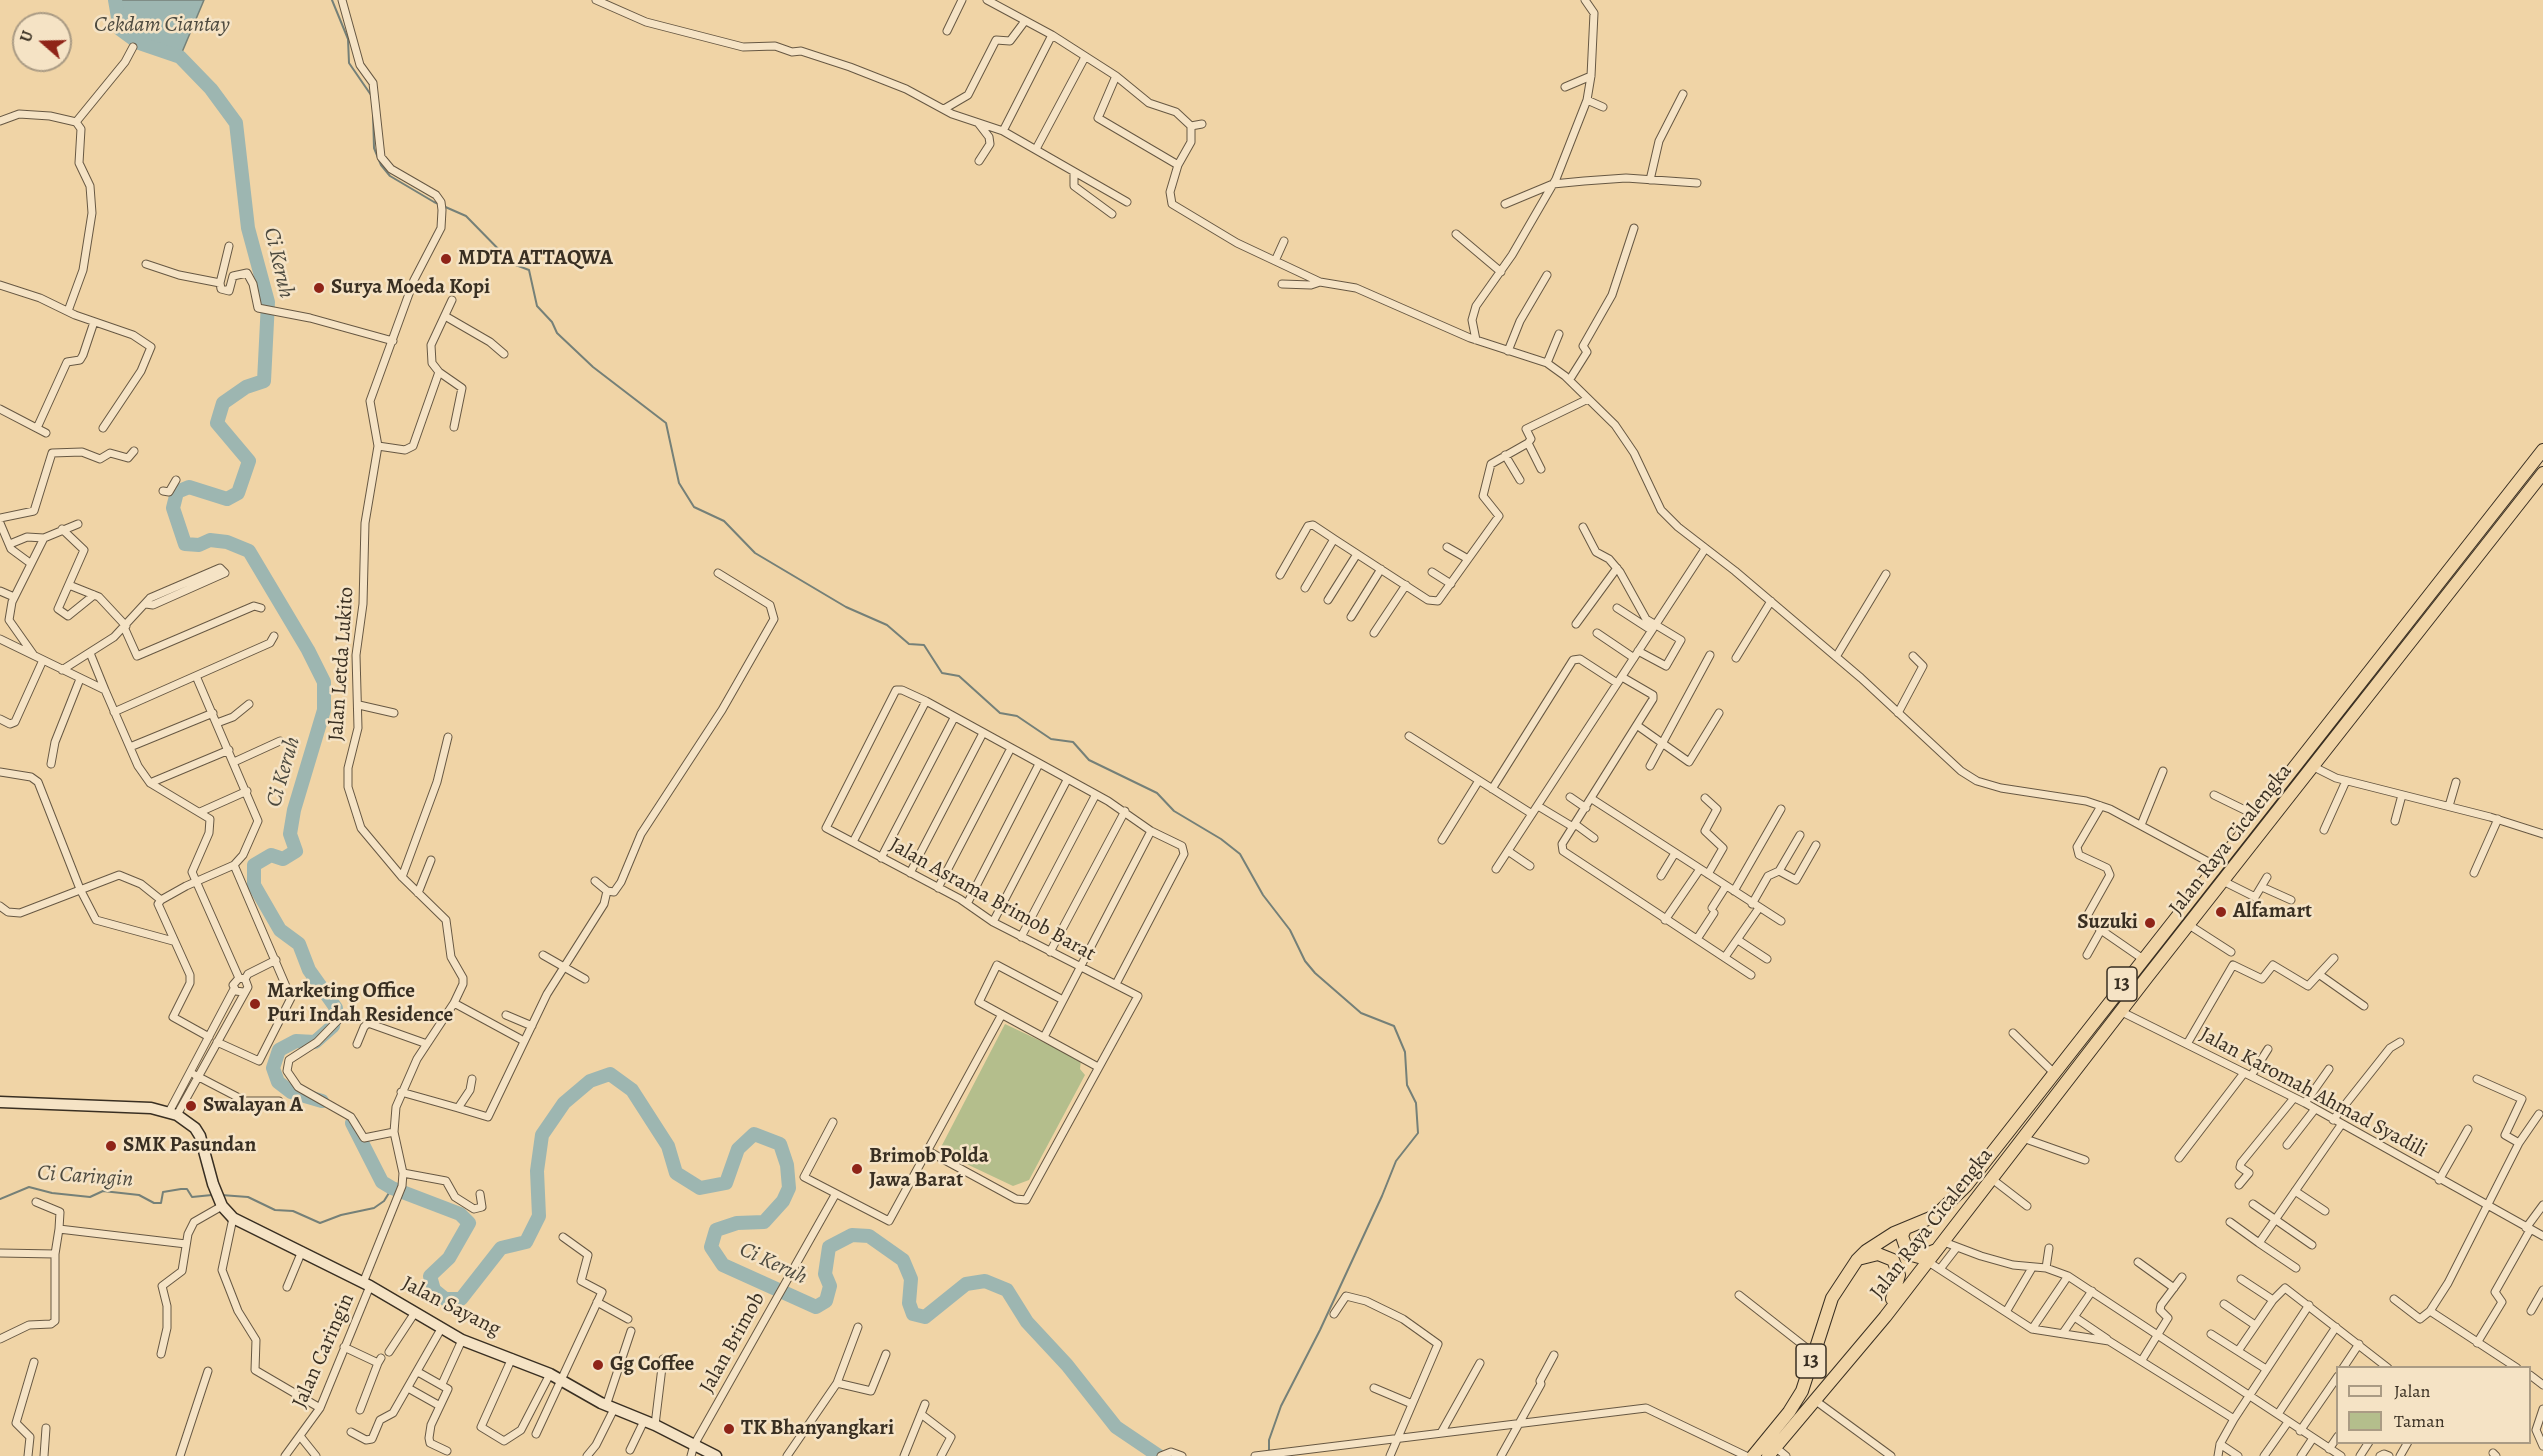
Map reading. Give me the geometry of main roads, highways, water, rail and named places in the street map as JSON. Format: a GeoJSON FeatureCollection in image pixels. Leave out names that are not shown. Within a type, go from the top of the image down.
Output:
{"type":"FeatureCollection","features":[{"type":"Feature","properties":{"kind":"highway","name":"Jalan Raya Cicalengka"},"geometry":{"type":"LineString","coordinates":[[1857,1260],[1875,1244],[1935,1215],[1957,1197],[2543,450]]}},
{"type":"Feature","properties":{"kind":"highway","name":"Jalan Raya Cicalengka"},"geometry":{"type":"LineString","coordinates":[[1884,1317],[2543,473]]}},
{"type":"Feature","properties":{"kind":"highway"},"geometry":{"type":"LineString","coordinates":[[2245,828],[2258,839]]}},
{"type":"Feature","properties":{"kind":"highway"},"geometry":{"type":"LineString","coordinates":[[1905,1229],[1902,1236],[1908,1254],[1919,1257],[1940,1246]]}},
{"type":"Feature","properties":{"kind":"highway"},"geometry":{"type":"LineString","coordinates":[[1857,1260],[1878,1254],[1888,1258],[1896,1265],[1899,1275],[1898,1285],[1884,1317]]}},
{"type":"Feature","properties":{"kind":"highway","name":"13"},"geometry":{"type":"LineString","coordinates":[[1753,1456],[1789,1412],[1802,1391],[1832,1298],[1857,1260]]}},
{"type":"Feature","properties":{"kind":"highway","name":"13"},"geometry":{"type":"LineString","coordinates":[[1772,1452],[1884,1317]]}},
{"type":"Feature","properties":{"kind":"main road","name":"Jalan Sayang"},"geometry":{"type":"LineString","coordinates":[[0,1101],[82,1104],[173,1113],[195,1128],[200,1136],[219,1198],[233,1218],[367,1285],[462,1340],[555,1377],[610,1407],[649,1423],[694,1450],[716,1456]]}},
{"type":"Feature","properties":{"kind":"water","name":"Cekdam Ciantay"},"geometry":{"type":"Polygon","coordinates":[[[115,0],[204,0],[180,57],[170,57],[139,43],[120,29],[115,0]]]}},
{"type":"Feature","properties":{"kind":"waterway","name":"Ci Keruh"},"geometry":{"type":"LineString","coordinates":[[115,0],[120,29],[139,43],[180,57],[211,89],[236,123],[248,228],[268,302],[264,381],[246,387],[223,403],[217,423],[249,461],[238,493],[227,499],[189,487],[177,492],[173,508],[185,544],[199,545],[210,540],[227,542],[249,551],[308,650],[324,682],[324,710],[294,810],[290,834],[296,851],[283,859],[271,855],[254,865],[254,885],[280,930],[299,944],[309,970],[336,1008],[333,1026],[315,1042],[296,1041],[279,1050],[273,1068],[278,1082],[291,1092],[322,1101]]}},
{"type":"Feature","properties":{"kind":"waterway"},"geometry":{"type":"LineString","coordinates":[[332,0],[348,39],[349,63],[371,95]]}},
{"type":"Feature","properties":{"kind":"waterway"},"geometry":{"type":"LineString","coordinates":[[373,112],[374,148],[381,165],[390,176],[434,202],[466,216],[513,264],[529,270],[537,306],[552,322],[557,333],[593,367],[666,423],[679,483],[694,507],[724,521],[755,553],[846,607],[887,625],[909,644],[924,645],[942,673],[959,676],[1000,713],[1017,716],[1051,739],[1073,742],[1089,760],[1157,793],[1174,811],[1221,839],[1240,854],[1263,895],[1290,930],[1305,961],[1315,973],[1361,1013],[1394,1026],[1405,1052],[1407,1085],[1416,1103],[1418,1133],[1396,1161],[1320,1330],[1281,1406],[1269,1440],[1269,1454]]}},
{"type":"Feature","properties":{"kind":"waterway","name":"Ci Keruh"},"geometry":{"type":"LineString","coordinates":[[352,1123],[382,1182],[460,1214],[469,1223],[449,1258],[430,1276],[434,1290],[445,1299],[461,1299],[501,1248],[526,1242],[539,1216],[537,1171],[542,1135],[564,1103],[590,1081],[610,1074],[632,1090],[668,1146],[676,1173],[700,1188],[726,1183],[738,1149],[754,1134],[780,1144],[787,1165],[789,1188],[783,1201],[764,1222],[737,1223],[716,1230],[711,1247],[723,1265],[816,1307],[826,1301],[830,1286],[825,1274],[829,1247],[852,1235],[869,1236],[903,1260],[911,1279],[909,1303],[913,1314],[925,1317],[966,1284],[985,1281],[1007,1290],[1027,1322],[1067,1365],[1116,1427],[1159,1456]]}},
{"type":"Feature","properties":{"kind":"waterway","name":"Ci Caringin"},"geometry":{"type":"LineString","coordinates":[[0,1199],[29,1187],[52,1193],[90,1197],[103,1191],[139,1195],[154,1203],[161,1203],[163,1192],[181,1189],[187,1189],[192,1197],[212,1195]]}},
{"type":"Feature","properties":{"kind":"waterway","name":"Ci Caringin"},"geometry":{"type":"LineString","coordinates":[[221,1195],[248,1197],[275,1210],[293,1211],[320,1223],[341,1215],[374,1208],[384,1201],[392,1188]]}},
{"type":"Feature","properties":{"kind":"place","name":"MDTA ATTAQWA"},"geometry":{"type":"Point","coordinates":[446,259]}},
{"type":"Feature","properties":{"kind":"place","name":"Surya Moeda Kopi"},"geometry":{"type":"Point","coordinates":[319,288]}},
{"type":"Feature","properties":{"kind":"place","name":"Alfamart"},"geometry":{"type":"Point","coordinates":[2221,912]}},
{"type":"Feature","properties":{"kind":"place","name":"Suzuki"},"geometry":{"type":"Point","coordinates":[2150,923]}},
{"type":"Feature","properties":{"kind":"place","name":"Marketing Office Puri Indah Residence"},"geometry":{"type":"Point","coordinates":[255,1004]}},
{"type":"Feature","properties":{"kind":"place","name":"Swalayan A"},"geometry":{"type":"Point","coordinates":[191,1106]}},
{"type":"Feature","properties":{"kind":"place","name":"SMK Pasundan"},"geometry":{"type":"Point","coordinates":[111,1146]}},
{"type":"Feature","properties":{"kind":"place","name":"Brimob Polda Jawa Barat"},"geometry":{"type":"Point","coordinates":[857,1169]}},
{"type":"Feature","properties":{"kind":"place","name":"Gg Coffee"},"geometry":{"type":"Point","coordinates":[598,1365]}},
{"type":"Feature","properties":{"kind":"place","name":"TK Bhanyangkari"},"geometry":{"type":"Point","coordinates":[729,1429]}}]}
